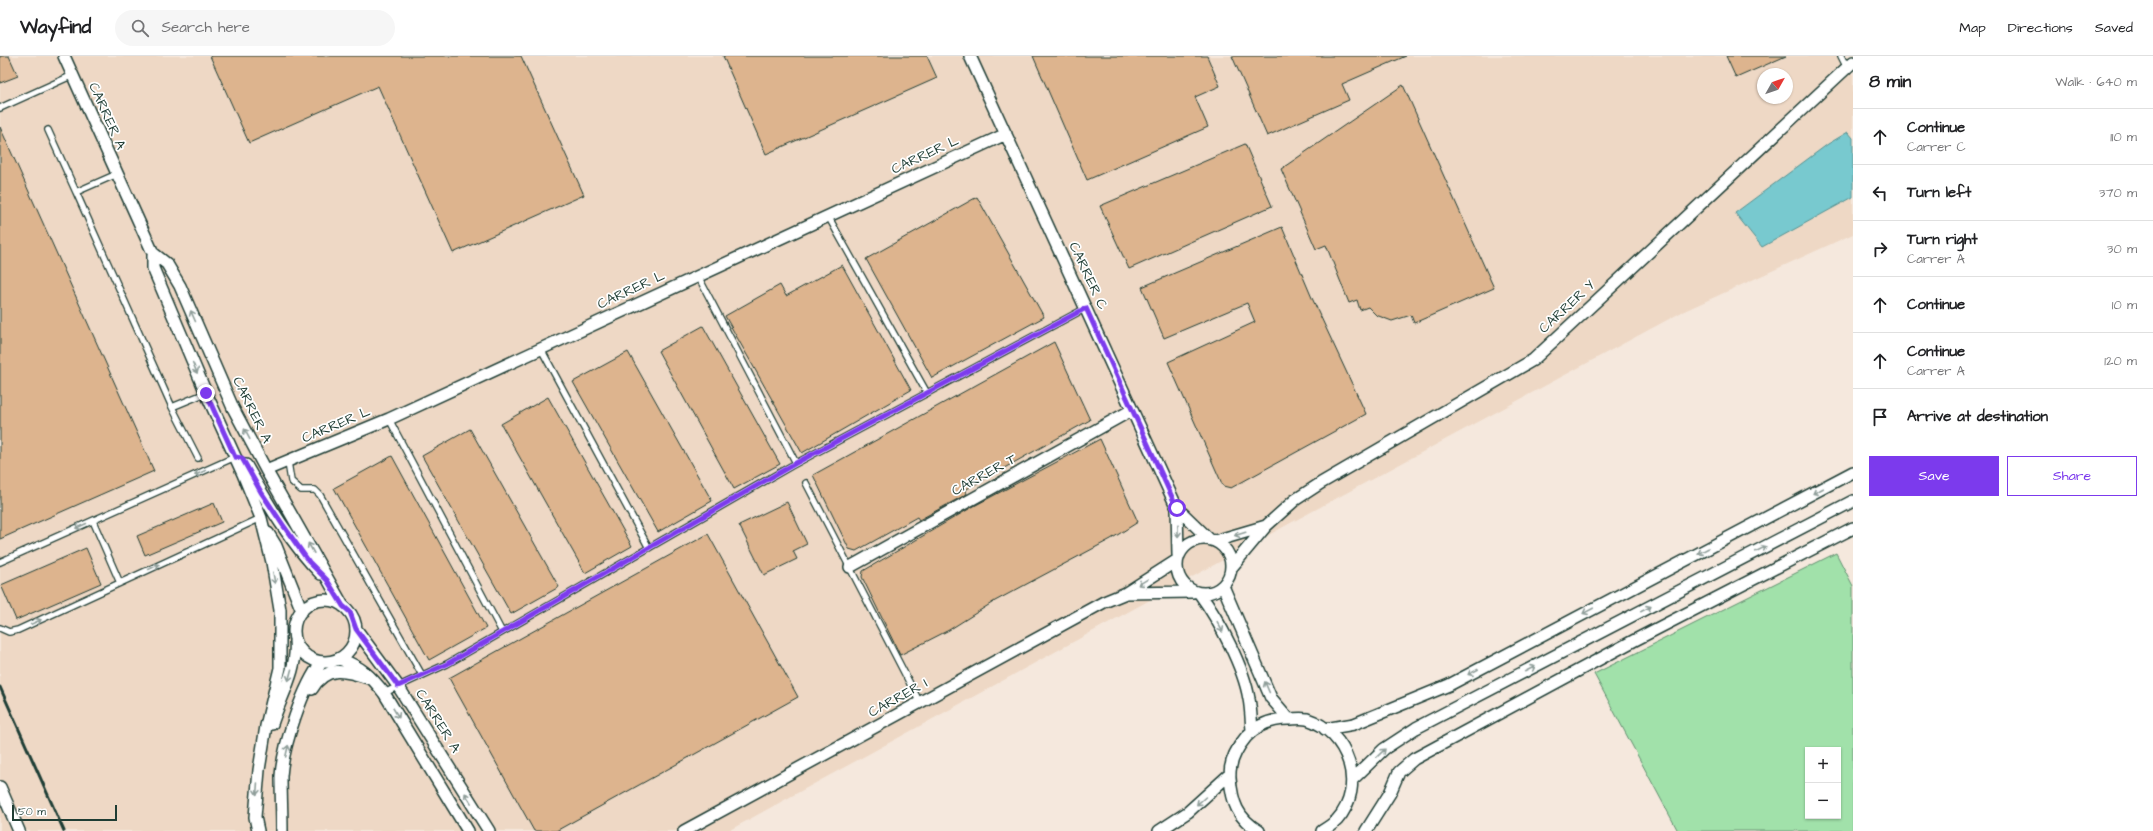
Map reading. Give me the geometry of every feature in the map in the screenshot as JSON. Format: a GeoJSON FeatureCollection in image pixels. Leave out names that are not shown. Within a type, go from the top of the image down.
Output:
{"type":"FeatureCollection","features":[{"type":"Feature","properties":{"kind":"street","name":"CARRER A"},"geometry":{"type":"LineString","coordinates":[[64,56],[153,253],[153,268],[206,393],[243,474],[261,521]]}},
{"type":"Feature","properties":{"kind":"street","name":"CARRER C"},"geometry":{"type":"LineString","coordinates":[[970,56],[1177,508],[1212,540]]}},
{"type":"Feature","properties":{"kind":"street","name":"CARRER Y"},"geometry":{"type":"LineString","coordinates":[[1231,568],[1266,526],[1295,500],[1321,483],[1533,360],[1850,65]]}},
{"type":"Feature","properties":{"kind":"street","name":"CARRER L"},"geometry":{"type":"LineString","coordinates":[[266,470],[389,419],[1006,134]]}},
{"type":"Feature","properties":{"kind":"street","name":"CARRER A"},"geometry":{"type":"LineString","coordinates":[[153,253],[167,264],[180,286],[234,408],[266,470],[343,606]]}},
{"type":"Feature","properties":{"kind":"street","name":"CARRER T"},"geometry":{"type":"LineString","coordinates":[[850,567],[1132,410]]}},
{"type":"Feature","properties":{"kind":"street","name":"CARRER A"},"geometry":{"type":"LineString","coordinates":[[235,457],[242,458],[261,492],[283,525],[309,562],[327,580]]}},
{"type":"Feature","properties":{"kind":"street"},"geometry":{"type":"LineString","coordinates":[[1325,729],[1354,724],[1449,684],[1853,472]]}},
{"type":"Feature","properties":{"kind":"street"},"geometry":{"type":"LineString","coordinates":[[1352,780],[1384,749],[1416,728],[1853,501]]}},
{"type":"Feature","properties":{"kind":"street","name":"CARRER C"},"geometry":{"type":"LineString","coordinates":[[1177,508],[1177,558]]}},
{"type":"Feature","properties":{"kind":"street"},"geometry":{"type":"LineString","coordinates":[[261,521],[276,546],[302,611]]}},
{"type":"Feature","properties":{"kind":"street"},"geometry":{"type":"LineString","coordinates":[[258,831],[255,817],[259,770],[266,726],[280,668],[280,610],[272,562],[261,521]]}},
{"type":"Feature","properties":{"kind":"street","name":"CARRER Y"},"geometry":{"type":"LineString","coordinates":[[1212,540],[1266,526]]}},
{"type":"Feature","properties":{"kind":"street"},"geometry":{"type":"LineString","coordinates":[[1366,831],[1390,793],[1399,772],[1414,759],[1635,640],[1853,528]]}},
{"type":"Feature","properties":{"kind":"street"},"geometry":{"type":"LineString","coordinates":[[1196,593],[1215,592],[1227,581],[1231,568],[1230,559],[1223,547],[1212,540],[1198,539],[1189,543],[1177,558],[1177,573],[1180,581],[1196,593],[1221,628],[1242,676],[1249,699],[1252,730]]}},
{"type":"Feature","properties":{"kind":"street","name":"CARRER I"},"geometry":{"type":"LineString","coordinates":[[684,831],[1104,602],[1126,592],[1177,558]]}},
{"type":"Feature","properties":{"kind":"street"},"geometry":{"type":"LineString","coordinates":[[1223,586],[1272,698],[1289,719]]}},
{"type":"Feature","properties":{"kind":"street","name":"CARRER I"},"geometry":{"type":"LineString","coordinates":[[1126,592],[1196,593]]}},
{"type":"Feature","properties":{"kind":"street"},"geometry":{"type":"LineString","coordinates":[[259,770],[273,722],[284,695],[296,651],[295,637],[295,623],[302,611],[311,604],[322,600],[333,601],[343,606],[354,620],[356,629],[355,641],[349,652],[340,659],[322,662],[310,658],[300,649],[295,637]]}},
{"type":"Feature","properties":{"kind":"street","name":"CARRER A"},"geometry":{"type":"LineString","coordinates":[[356,629],[398,686],[489,831]]}},
{"type":"Feature","properties":{"kind":"street"},"geometry":{"type":"LineString","coordinates":[[340,659],[358,666],[374,679],[384,692],[468,831]]}},
{"type":"Feature","properties":{"kind":"street"},"geometry":{"type":"LineString","coordinates":[[282,831],[281,774],[298,709],[308,681],[322,662]]}},
{"type":"Feature","properties":{"kind":"street"},"geometry":{"type":"LineString","coordinates":[[298,709],[309,696],[319,679],[337,670],[374,679]]}},
{"type":"Feature","properties":{"kind":"street"},"geometry":{"type":"LineString","coordinates":[[1258,831],[1242,817],[1232,798],[1229,770],[1237,748],[1252,730],[1275,719],[1305,719],[1325,729],[1335,737],[1349,758],[1352,780],[1349,800],[1337,820],[1322,831]]}},
{"type":"Feature","properties":{"kind":"street"},"geometry":{"type":"LineString","coordinates":[[1159,831],[1188,812],[1230,774]]}},
{"type":"Feature","properties":{"kind":"street"},"geometry":{"type":"LineString","coordinates":[[0,787],[19,831]]}},
{"type":"Feature","properties":{"kind":"lane"},"geometry":{"type":"LineString","coordinates":[[1842,56],[1850,65]]}},
{"type":"Feature","properties":{"kind":"lane"},"geometry":{"type":"LineString","coordinates":[[0,108],[72,75]]}},
{"type":"Feature","properties":{"kind":"lane"},"geometry":{"type":"LineString","coordinates":[[48,130],[172,408],[198,458]]}},
{"type":"Feature","properties":{"kind":"lane"},"geometry":{"type":"LineString","coordinates":[[76,192],[117,174]]}},
{"type":"Feature","properties":{"kind":"lane"},"geometry":{"type":"LineString","coordinates":[[828,215],[927,393]]}},
{"type":"Feature","properties":{"kind":"lane"},"geometry":{"type":"LineString","coordinates":[[698,276],[796,463]]}},
{"type":"Feature","properties":{"kind":"lane"},"geometry":{"type":"LineString","coordinates":[[384,692],[447,664],[796,463],[1086,308]]}},
{"type":"Feature","properties":{"kind":"lane"},"geometry":{"type":"LineString","coordinates":[[540,348],[649,548]]}},
{"type":"Feature","properties":{"kind":"lane"},"geometry":{"type":"LineString","coordinates":[[172,408],[206,393]]}},
{"type":"Feature","properties":{"kind":"lane"},"geometry":{"type":"LineString","coordinates":[[389,419],[502,632]]}},
{"type":"Feature","properties":{"kind":"lane"},"geometry":{"type":"LineString","coordinates":[[0,562],[235,457]]}},
{"type":"Feature","properties":{"kind":"lane"},"geometry":{"type":"LineString","coordinates":[[288,462],[291,481],[301,490],[315,490],[320,495],[422,675]]}},
{"type":"Feature","properties":{"kind":"lane"},"geometry":{"type":"LineString","coordinates":[[806,483],[920,703]]}},
{"type":"Feature","properties":{"kind":"lane"},"geometry":{"type":"LineString","coordinates":[[93,521],[120,582]]}},
{"type":"Feature","properties":{"kind":"lane"},"geometry":{"type":"LineString","coordinates":[[0,628],[9,632],[18,630],[120,582],[261,521]]}},
{"type":"Feature","properties":{"kind":"shaded area"},"geometry":{"type":"Polygon","coordinates":[[[0,56],[1853,56],[1853,234],[1682,312],[1285,526],[728,831],[0,831],[0,56]]]}},
{"type":"Feature","properties":{"kind":"green space"},"geometry":{"type":"Polygon","coordinates":[[[1836,553],[1853,586],[1853,831],[1678,831],[1594,674],[1836,553]]]}},
{"type":"Feature","properties":{"kind":"water"},"geometry":{"type":"Polygon","coordinates":[[[1848,132],[1853,138],[1853,197],[1762,247],[1735,213],[1828,144],[1848,132]]]}},
{"type":"Feature","properties":{"kind":"building"},"geometry":{"type":"Polygon","coordinates":[[[0,56],[9,56],[18,76],[0,83],[0,56]]]}},
{"type":"Feature","properties":{"kind":"building"},"geometry":{"type":"Polygon","coordinates":[[[210,56],[521,56],[584,195],[453,253],[378,86],[249,143],[210,56]]]}},
{"type":"Feature","properties":{"kind":"building"},"geometry":{"type":"Polygon","coordinates":[[[723,56],[927,56],[937,78],[766,154],[723,56]]]}},
{"type":"Feature","properties":{"kind":"building"},"geometry":{"type":"Polygon","coordinates":[[[1033,56],[1207,56],[1220,86],[1195,97],[1208,127],[1087,180],[1033,56]]]}},
{"type":"Feature","properties":{"kind":"building"},"geometry":{"type":"Polygon","coordinates":[[[1232,56],[1406,56],[1342,84],[1349,100],[1267,136],[1232,56]]]}},
{"type":"Feature","properties":{"kind":"building"},"geometry":{"type":"Polygon","coordinates":[[[1726,56],[1786,56],[1757,68],[1736,78],[1726,56]]]}},
{"type":"Feature","properties":{"kind":"building"},"geometry":{"type":"Polygon","coordinates":[[[1403,85],[1494,288],[1414,323],[1411,315],[1392,321],[1376,315],[1368,307],[1360,310],[1357,300],[1349,303],[1326,245],[1316,249],[1281,169],[1403,85]]]}},
{"type":"Feature","properties":{"kind":"building"},"geometry":{"type":"Polygon","coordinates":[[[0,127],[154,471],[0,539],[0,127]]]}},
{"type":"Feature","properties":{"kind":"building"},"geometry":{"type":"Polygon","coordinates":[[[1245,144],[1272,206],[1129,269],[1100,206],[1245,144]]]}},
{"type":"Feature","properties":{"kind":"building"},"geometry":{"type":"Polygon","coordinates":[[[977,197],[1044,317],[932,378],[866,259],[977,197]]]}},
{"type":"Feature","properties":{"kind":"building"},"geometry":{"type":"Polygon","coordinates":[[[1282,227],[1312,298],[1366,414],[1231,488],[1223,486],[1168,362],[1255,322],[1247,303],[1164,338],[1142,287],[1282,227]]]}},
{"type":"Feature","properties":{"kind":"building"},"geometry":{"type":"Polygon","coordinates":[[[842,265],[911,390],[802,453],[725,316],[780,285],[786,296],[842,265]]]}},
{"type":"Feature","properties":{"kind":"building"},"geometry":{"type":"Polygon","coordinates":[[[703,326],[780,464],[734,489],[658,351],[703,326]]]}},
{"type":"Feature","properties":{"kind":"building"},"geometry":{"type":"Polygon","coordinates":[[[1054,342],[1090,420],[965,490],[967,494],[919,520],[917,517],[856,551],[849,549],[813,475],[1054,342]]]}},
{"type":"Feature","properties":{"kind":"building"},"geometry":{"type":"Polygon","coordinates":[[[628,352],[712,501],[658,532],[573,382],[628,352]]]}},
{"type":"Feature","properties":{"kind":"building"},"geometry":{"type":"Polygon","coordinates":[[[548,397],[632,546],[585,573],[501,424],[548,397]]]}},
{"type":"Feature","properties":{"kind":"building"},"geometry":{"type":"Polygon","coordinates":[[[470,429],[559,587],[511,614],[422,456],[470,429]]]}},
{"type":"Feature","properties":{"kind":"building"},"geometry":{"type":"Polygon","coordinates":[[[1100,439],[1138,522],[1111,539],[995,601],[949,630],[900,655],[862,577],[863,571],[974,506],[1100,439]]]}},
{"type":"Feature","properties":{"kind":"building"},"geometry":{"type":"Polygon","coordinates":[[[392,456],[486,628],[429,660],[334,488],[392,456]]]}},
{"type":"Feature","properties":{"kind":"building"},"geometry":{"type":"Polygon","coordinates":[[[787,502],[807,544],[793,551],[797,559],[764,575],[739,525],[787,502]]]}},
{"type":"Feature","properties":{"kind":"building"},"geometry":{"type":"Polygon","coordinates":[[[214,503],[222,522],[145,555],[137,536],[214,503]]]}},
{"type":"Feature","properties":{"kind":"building"},"geometry":{"type":"Polygon","coordinates":[[[708,534],[798,697],[556,831],[534,831],[449,678],[708,534]]]}},
{"type":"Feature","properties":{"kind":"building"},"geometry":{"type":"Polygon","coordinates":[[[86,548],[101,583],[16,620],[1,585],[86,548]]]}},
{"type":"Feature","properties":{"kind":"railway"},"geometry":{"type":"LineString","coordinates":[[0,687],[64,831]]}},
{"type":"Feature","properties":{"kind":"route"},"geometry":{"type":"LineString","coordinates":[[206,393],[235,457],[242,458],[261,492],[283,525],[309,562],[327,580],[343,606],[350,612],[356,629],[398,686],[447,664],[796,463],[1086,308],[1177,508]]}}]}
